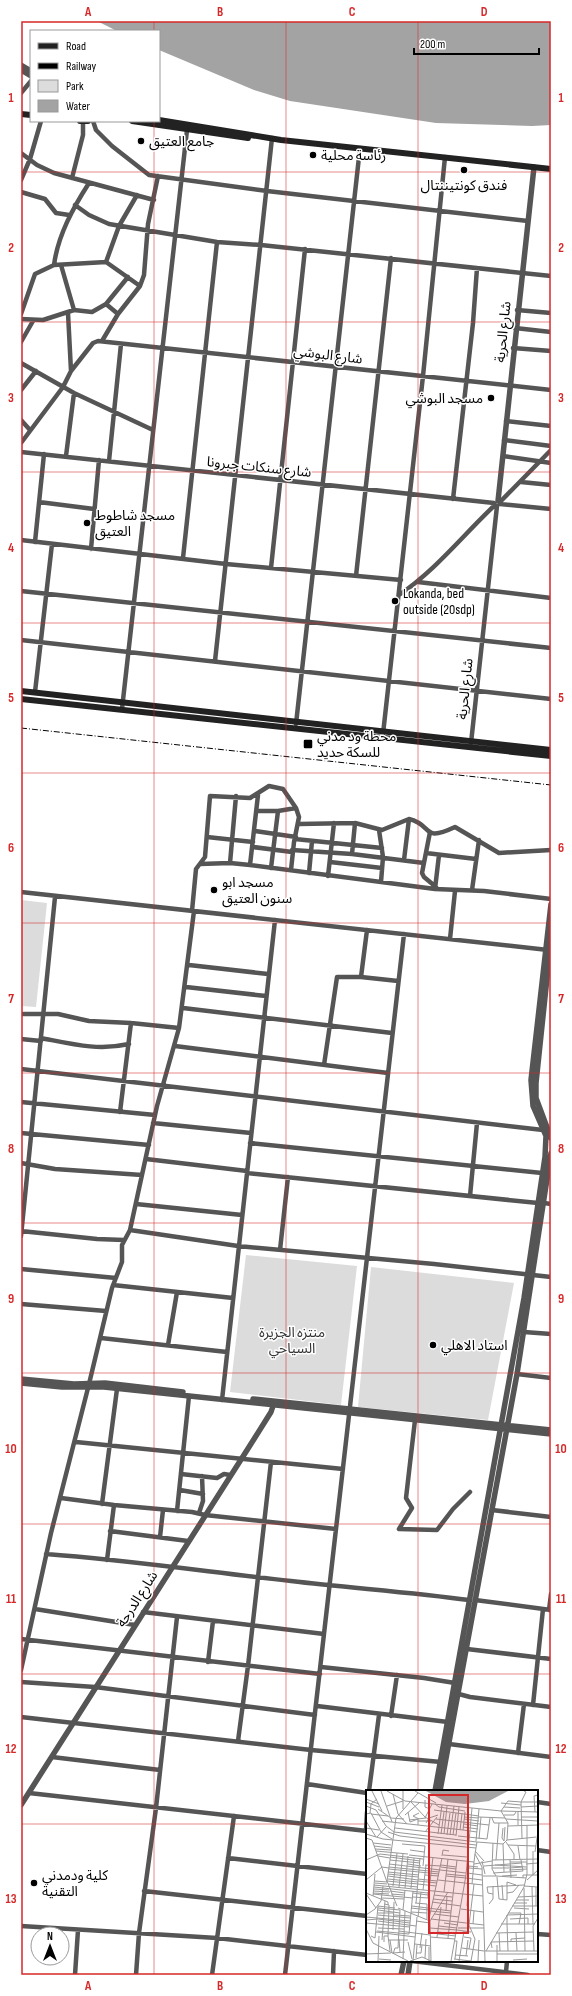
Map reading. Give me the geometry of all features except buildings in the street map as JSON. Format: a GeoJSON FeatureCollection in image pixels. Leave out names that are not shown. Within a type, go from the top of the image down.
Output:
{"type":"FeatureCollection","features":[{"type":"Feature","properties":{"kind":"main road"},"geometry":{"type":"LineString","coordinates":[[160,120],[272,139]]}},
{"type":"Feature","properties":{"kind":"main road"},"geometry":{"type":"LineString","coordinates":[[138,122],[187,130],[551,169]]}},
{"type":"Feature","properties":{"kind":"main road"},"geometry":{"type":"LineString","coordinates":[[21,691],[123,701],[383,734],[551,750]]}},
{"type":"Feature","properties":{"kind":"main road"},"geometry":{"type":"LineString","coordinates":[[21,699],[296,724]]}},
{"type":"Feature","properties":{"kind":"main road"},"geometry":{"type":"LineString","coordinates":[[471,743],[551,756]]}},
{"type":"Feature","properties":{"kind":"street"},"geometry":{"type":"LineString","coordinates":[[21,65],[30,70]]}},
{"type":"Feature","properties":{"kind":"street"},"geometry":{"type":"LineString","coordinates":[[21,70],[30,75]]}},
{"type":"Feature","properties":{"kind":"street"},"geometry":{"type":"LineString","coordinates":[[21,93],[30,82]]}},
{"type":"Feature","properties":{"kind":"street"},"geometry":{"type":"LineString","coordinates":[[21,180],[30,159],[40,122]]}},
{"type":"Feature","properties":{"kind":"street"},"geometry":{"type":"LineString","coordinates":[[72,178],[83,135],[82,122]]}},
{"type":"Feature","properties":{"kind":"street"},"geometry":{"type":"LineString","coordinates":[[93,122],[96,130],[112,146],[146,174],[267,191],[528,221]]}},
{"type":"Feature","properties":{"kind":"street"},"geometry":{"type":"LineString","coordinates":[[122,709],[187,130]]}},
{"type":"Feature","properties":{"kind":"street"},"geometry":{"type":"LineString","coordinates":[[215,661],[272,139]]}},
{"type":"Feature","properties":{"kind":"street"},"geometry":{"type":"LineString","coordinates":[[296,724],[360,148]]}},
{"type":"Feature","properties":{"kind":"street"},"geometry":{"type":"LineString","coordinates":[[21,153],[38,165],[54,173],[154,200]]}},
{"type":"Feature","properties":{"kind":"street"},"geometry":{"type":"LineString","coordinates":[[383,734],[423,376],[445,157]]}},
{"type":"Feature","properties":{"kind":"street","name":"شارع الحرية"},"geometry":{"type":"LineString","coordinates":[[471,743],[503,456],[515,328],[534,167]]}},
{"type":"Feature","properties":{"kind":"street"},"geometry":{"type":"LineString","coordinates":[[21,443],[63,387],[71,371],[93,343],[102,341],[118,314],[140,286],[144,275],[148,231],[158,176]]}},
{"type":"Feature","properties":{"kind":"street"},"geometry":{"type":"LineString","coordinates":[[54,265],[69,215],[89,183]]}},
{"type":"Feature","properties":{"kind":"street"},"geometry":{"type":"LineString","coordinates":[[21,192],[46,199],[56,213],[69,215]]}},
{"type":"Feature","properties":{"kind":"street"},"geometry":{"type":"LineString","coordinates":[[106,262],[119,226],[137,195]]}},
{"type":"Feature","properties":{"kind":"street"},"geometry":{"type":"LineString","coordinates":[[75,205],[100,220],[119,226],[175,236],[218,242],[305,249],[348,255],[391,258],[551,276]]}},
{"type":"Feature","properties":{"kind":"street"},"geometry":{"type":"LineString","coordinates":[[183,558],[218,242]]}},
{"type":"Feature","properties":{"kind":"street"},"geometry":{"type":"LineString","coordinates":[[271,568],[305,249]]}},
{"type":"Feature","properties":{"kind":"street"},"geometry":{"type":"LineString","coordinates":[[356,576],[367,488],[391,258]]}},
{"type":"Feature","properties":{"kind":"street"},"geometry":{"type":"LineString","coordinates":[[21,314],[35,274],[54,265],[106,262],[140,286]]}},
{"type":"Feature","properties":{"kind":"street"},"geometry":{"type":"LineString","coordinates":[[61,265],[74,310]]}},
{"type":"Feature","properties":{"kind":"street"},"geometry":{"type":"LineString","coordinates":[[453,499],[476,268]]}},
{"type":"Feature","properties":{"kind":"street"},"geometry":{"type":"LineString","coordinates":[[21,320],[33,321],[53,318],[74,310],[92,312],[106,304],[128,277]]}},
{"type":"Feature","properties":{"kind":"street"},"geometry":{"type":"LineString","coordinates":[[106,304],[118,314]]}},
{"type":"Feature","properties":{"kind":"street"},"geometry":{"type":"LineString","coordinates":[[517,310],[551,313]]}},
{"type":"Feature","properties":{"kind":"street"},"geometry":{"type":"LineString","coordinates":[[68,313],[71,371]]}},
{"type":"Feature","properties":{"kind":"street"},"geometry":{"type":"LineString","coordinates":[[21,342],[33,321]]}},
{"type":"Feature","properties":{"kind":"street"},"geometry":{"type":"LineString","coordinates":[[515,328],[551,332]]}},
{"type":"Feature","properties":{"kind":"street","name":"شارع البوشي"},"geometry":{"type":"LineString","coordinates":[[102,341],[248,358],[292,361],[336,368],[466,380],[551,390]]}},
{"type":"Feature","properties":{"kind":"street"},"geometry":{"type":"LineString","coordinates":[[108,461],[121,344]]}},
{"type":"Feature","properties":{"kind":"street"},"geometry":{"type":"LineString","coordinates":[[513,348],[551,351]]}},
{"type":"Feature","properties":{"kind":"street"},"geometry":{"type":"LineString","coordinates":[[21,363],[74,393],[153,430]]}},
{"type":"Feature","properties":{"kind":"street"},"geometry":{"type":"LineString","coordinates":[[21,390],[36,371]]}},
{"type":"Feature","properties":{"kind":"street"},"geometry":{"type":"LineString","coordinates":[[66,456],[74,393]]}},
{"type":"Feature","properties":{"kind":"street"},"geometry":{"type":"LineString","coordinates":[[21,420],[30,430]]}},
{"type":"Feature","properties":{"kind":"street"},"geometry":{"type":"LineString","coordinates":[[506,421],[551,426]]}},
{"type":"Feature","properties":{"kind":"street"},"geometry":{"type":"LineString","coordinates":[[504,440],[551,446]]}},
{"type":"Feature","properties":{"kind":"street"},"geometry":{"type":"LineString","coordinates":[[399,595],[418,582],[521,482],[551,450]]}},
{"type":"Feature","properties":{"kind":"street","name":"شارع سنكات جبرونا"},"geometry":{"type":"LineString","coordinates":[[21,452],[323,485],[367,488],[551,509]]}},
{"type":"Feature","properties":{"kind":"street"},"geometry":{"type":"LineString","coordinates":[[35,542],[44,454]]}},
{"type":"Feature","properties":{"kind":"street"},"geometry":{"type":"LineString","coordinates":[[503,456],[551,463]]}},
{"type":"Feature","properties":{"kind":"street"},"geometry":{"type":"LineString","coordinates":[[90,549],[99,460]]}},
{"type":"Feature","properties":{"kind":"street"},"geometry":{"type":"LineString","coordinates":[[521,482],[551,485]]}},
{"type":"Feature","properties":{"kind":"street"},"geometry":{"type":"LineString","coordinates":[[39,502],[94,509]]}},
{"type":"Feature","properties":{"kind":"street"},"geometry":{"type":"LineString","coordinates":[[21,540],[226,564],[401,580]]}},
{"type":"Feature","properties":{"kind":"street"},"geometry":{"type":"LineString","coordinates":[[35,692],[42,642],[52,544]]}},
{"type":"Feature","properties":{"kind":"street"},"geometry":{"type":"LineString","coordinates":[[418,582],[551,598]]}},
{"type":"Feature","properties":{"kind":"street"},"geometry":{"type":"LineString","coordinates":[[21,591],[551,648]]}},
{"type":"Feature","properties":{"kind":"street"},"geometry":{"type":"LineString","coordinates":[[21,640],[551,699]]}},
{"type":"Feature","properties":{"kind":"street"},"geometry":{"type":"LineString","coordinates":[[21,1668],[46,1554],[76,1442],[106,1311],[113,1285],[122,1262],[121,1249],[130,1230],[153,1123],[180,1028],[186,987],[196,869],[205,857],[210,796],[236,796],[250,798],[269,786],[278,787],[286,792],[296,808],[299,817],[299,824],[292,851],[291,870]]}},
{"type":"Feature","properties":{"kind":"street"},"geometry":{"type":"LineString","coordinates":[[250,865],[258,794]]}},
{"type":"Feature","properties":{"kind":"street"},"geometry":{"type":"LineString","coordinates":[[230,863],[236,796]]}},
{"type":"Feature","properties":{"kind":"street"},"geometry":{"type":"LineString","coordinates":[[256,810],[278,812],[296,808]]}},
{"type":"Feature","properties":{"kind":"street"},"geometry":{"type":"LineString","coordinates":[[272,868],[278,812]]}},
{"type":"Feature","properties":{"kind":"street"},"geometry":{"type":"LineString","coordinates":[[299,824],[355,823],[379,830],[410,819],[414,820],[430,832],[441,834],[455,826],[502,854],[531,850],[551,850]]}},
{"type":"Feature","properties":{"kind":"street"},"geometry":{"type":"LineString","coordinates":[[404,860],[410,819]]}},
{"type":"Feature","properties":{"kind":"street"},"geometry":{"type":"LineString","coordinates":[[328,876],[334,823]]}},
{"type":"Feature","properties":{"kind":"street"},"geometry":{"type":"LineString","coordinates":[[352,854],[355,823]]}},
{"type":"Feature","properties":{"kind":"street"},"geometry":{"type":"LineString","coordinates":[[379,830],[382,848],[381,882]]}},
{"type":"Feature","properties":{"kind":"street"},"geometry":{"type":"LineString","coordinates":[[255,831],[312,841],[382,848]]}},
{"type":"Feature","properties":{"kind":"street"},"geometry":{"type":"LineString","coordinates":[[430,832],[423,875],[436,888]]}},
{"type":"Feature","properties":{"kind":"street"},"geometry":{"type":"LineString","coordinates":[[207,837],[233,840],[274,850],[352,854],[424,863]]}},
{"type":"Feature","properties":{"kind":"street"},"geometry":{"type":"LineString","coordinates":[[472,890],[480,840]]}},
{"type":"Feature","properties":{"kind":"street"},"geometry":{"type":"LineString","coordinates":[[309,873],[312,841]]}},
{"type":"Feature","properties":{"kind":"street"},"geometry":{"type":"LineString","coordinates":[[426,853],[476,859]]}},
{"type":"Feature","properties":{"kind":"street"},"geometry":{"type":"LineString","coordinates":[[436,888],[439,855]]}},
{"type":"Feature","properties":{"kind":"street"},"geometry":{"type":"LineString","coordinates":[[330,862],[382,868]]}},
{"type":"Feature","properties":{"kind":"street"},"geometry":{"type":"LineString","coordinates":[[200,864],[230,863],[455,891],[472,890],[551,899]]}},
{"type":"Feature","properties":{"kind":"street"},"geometry":{"type":"LineString","coordinates":[[450,939],[455,891]]}},
{"type":"Feature","properties":{"kind":"street"},"geometry":{"type":"LineString","coordinates":[[21,892],[55,897],[549,950]]}},
{"type":"Feature","properties":{"kind":"street"},"geometry":{"type":"LineString","coordinates":[[21,1236],[23,1192],[32,1134],[55,897]]}},
{"type":"Feature","properties":{"kind":"street"},"geometry":{"type":"LineString","coordinates":[[549,950],[551,904]]}},
{"type":"Feature","properties":{"kind":"street"},"geometry":{"type":"LineString","coordinates":[[222,1398],[275,920]]}},
{"type":"Feature","properties":{"kind":"street"},"geometry":{"type":"LineString","coordinates":[[361,977],[367,930]]}},
{"type":"Feature","properties":{"kind":"street"},"geometry":{"type":"LineString","coordinates":[[285,1975],[316,1715],[329,1585],[404,934]]}},
{"type":"Feature","properties":{"kind":"street"},"geometry":{"type":"LineString","coordinates":[[551,940],[531,1080],[533,1106],[548,1130],[551,1138]]}},
{"type":"Feature","properties":{"kind":"street"},"geometry":{"type":"LineString","coordinates":[[188,965],[268,974]]}},
{"type":"Feature","properties":{"kind":"street"},"geometry":{"type":"LineString","coordinates":[[324,1065],[337,977],[361,977],[398,981]]}},
{"type":"Feature","properties":{"kind":"street"},"geometry":{"type":"LineString","coordinates":[[186,987],[266,996]]}},
{"type":"Feature","properties":{"kind":"street"},"geometry":{"type":"LineString","coordinates":[[183,1008],[392,1033]]}},
{"type":"Feature","properties":{"kind":"street"},"geometry":{"type":"LineString","coordinates":[[21,1014],[58,1014],[90,1021],[180,1028]]}},
{"type":"Feature","properties":{"kind":"street"},"geometry":{"type":"LineString","coordinates":[[120,1112],[131,1023]]}},
{"type":"Feature","properties":{"kind":"street"},"geometry":{"type":"LineString","coordinates":[[21,1038],[41,1039],[93,1048],[129,1044]]}},
{"type":"Feature","properties":{"kind":"street"},"geometry":{"type":"LineString","coordinates":[[176,1046],[388,1073]]}},
{"type":"Feature","properties":{"kind":"street"},"geometry":{"type":"LineString","coordinates":[[21,1069],[477,1123],[548,1130]]}},
{"type":"Feature","properties":{"kind":"street"},"geometry":{"type":"LineString","coordinates":[[21,1102],[155,1115]]}},
{"type":"Feature","properties":{"kind":"street"},"geometry":{"type":"LineString","coordinates":[[153,1123],[251,1133]]}},
{"type":"Feature","properties":{"kind":"street"},"geometry":{"type":"LineString","coordinates":[[470,1196],[477,1123]]}},
{"type":"Feature","properties":{"kind":"street"},"geometry":{"type":"LineString","coordinates":[[541,1203],[542,1173],[548,1130]]}},
{"type":"Feature","properties":{"kind":"street"},"geometry":{"type":"LineString","coordinates":[[21,1134],[149,1145]]}},
{"type":"Feature","properties":{"kind":"street"},"geometry":{"type":"LineString","coordinates":[[250,1143],[542,1173]]}},
{"type":"Feature","properties":{"kind":"street"},"geometry":{"type":"LineString","coordinates":[[435,1790],[448,1722],[467,1649],[472,1600],[501,1427],[551,1153]]}},
{"type":"Feature","properties":{"kind":"street"},"geometry":{"type":"LineString","coordinates":[[146,1159],[375,1187],[551,1204]]}},
{"type":"Feature","properties":{"kind":"street"},"geometry":{"type":"LineString","coordinates":[[21,1163],[55,1169],[142,1175]]}},
{"type":"Feature","properties":{"kind":"street"},"geometry":{"type":"LineString","coordinates":[[280,1250],[288,1177]]}},
{"type":"Feature","properties":{"kind":"street"},"geometry":{"type":"LineString","coordinates":[[136,1204],[242,1215]]}},
{"type":"Feature","properties":{"kind":"street"},"geometry":{"type":"LineString","coordinates":[[130,1230],[238,1246],[551,1277]]}},
{"type":"Feature","properties":{"kind":"street"},"geometry":{"type":"LineString","coordinates":[[21,1231],[96,1239],[124,1240]]}},
{"type":"Feature","properties":{"kind":"street"},"geometry":{"type":"LineString","coordinates":[[21,1269],[116,1278]]}},
{"type":"Feature","properties":{"kind":"street"},"geometry":{"type":"LineString","coordinates":[[440,1790],[449,1744],[456,1693],[455,1683],[508,1428],[524,1332],[530,1274]]}},
{"type":"Feature","properties":{"kind":"street"},"geometry":{"type":"LineString","coordinates":[[113,1285],[233,1298]]}},
{"type":"Feature","properties":{"kind":"street"},"geometry":{"type":"LineString","coordinates":[[168,1345],[177,1292]]}},
{"type":"Feature","properties":{"kind":"street"},"geometry":{"type":"LineString","coordinates":[[21,1304],[106,1311]]}},
{"type":"Feature","properties":{"kind":"street"},"geometry":{"type":"LineString","coordinates":[[524,1332],[551,1334]]}},
{"type":"Feature","properties":{"kind":"street"},"geometry":{"type":"LineString","coordinates":[[100,1338],[227,1352]]}},
{"type":"Feature","properties":{"kind":"street"},"geometry":{"type":"LineString","coordinates":[[517,1374],[551,1378]]}},
{"type":"Feature","properties":{"kind":"street"},"geometry":{"type":"LineString","coordinates":[[21,1379],[222,1398]]}},
{"type":"Feature","properties":{"kind":"street"},"geometry":{"type":"LineString","coordinates":[[21,1383],[62,1388],[111,1384],[274,1404],[501,1427],[551,1434]]}},
{"type":"Feature","properties":{"kind":"street"},"geometry":{"type":"LineString","coordinates":[[102,1504],[117,1389]]}},
{"type":"Feature","properties":{"kind":"street"},"geometry":{"type":"LineString","coordinates":[[177,1511],[189,1396]]}},
{"type":"Feature","properties":{"kind":"street","name":"شارع الدرجة"},"geometry":{"type":"LineString","coordinates":[[21,1805],[188,1540],[241,1459],[274,1404]]}},
{"type":"Feature","properties":{"kind":"street"},"geometry":{"type":"LineString","coordinates":[[349,1411],[415,1420],[501,1427]]}},
{"type":"Feature","properties":{"kind":"street"},"geometry":{"type":"LineString","coordinates":[[415,1420],[406,1498],[411,1510],[399,1529],[437,1530],[453,1509],[470,1492]]}},
{"type":"Feature","properties":{"kind":"street"},"geometry":{"type":"LineString","coordinates":[[508,1428],[551,1430]]}},
{"type":"Feature","properties":{"kind":"street"},"geometry":{"type":"LineString","coordinates":[[76,1442],[343,1469]]}},
{"type":"Feature","properties":{"kind":"street"},"geometry":{"type":"LineString","coordinates":[[238,1741],[271,1462]]}},
{"type":"Feature","properties":{"kind":"street"},"geometry":{"type":"LineString","coordinates":[[181,1474],[217,1478],[224,1474],[230,1475]]}},
{"type":"Feature","properties":{"kind":"street"},"geometry":{"type":"LineString","coordinates":[[199,1513],[203,1503],[202,1476]]}},
{"type":"Feature","properties":{"kind":"street"},"geometry":{"type":"LineString","coordinates":[[180,1490],[203,1494]]}},
{"type":"Feature","properties":{"kind":"street"},"geometry":{"type":"LineString","coordinates":[[61,1498],[102,1504],[199,1513],[205,1515],[336,1529]]}},
{"type":"Feature","properties":{"kind":"street"},"geometry":{"type":"LineString","coordinates":[[107,1560],[114,1505]]}},
{"type":"Feature","properties":{"kind":"street"},"geometry":{"type":"LineString","coordinates":[[160,1537],[163,1510]]}},
{"type":"Feature","properties":{"kind":"street"},"geometry":{"type":"LineString","coordinates":[[492,1510],[551,1517]]}},
{"type":"Feature","properties":{"kind":"street"},"geometry":{"type":"LineString","coordinates":[[110,1531],[188,1540]]}},
{"type":"Feature","properties":{"kind":"street"},"geometry":{"type":"LineString","coordinates":[[46,1554],[329,1585],[400,1591],[550,1610],[551,1594]]}},
{"type":"Feature","properties":{"kind":"street"},"geometry":{"type":"LineString","coordinates":[[35,1609],[135,1625]]}},
{"type":"Feature","properties":{"kind":"street"},"geometry":{"type":"LineString","coordinates":[[533,1705],[543,1609]]}},
{"type":"Feature","properties":{"kind":"street"},"geometry":{"type":"LineString","coordinates":[[143,1612],[324,1634]]}},
{"type":"Feature","properties":{"kind":"street"},"geometry":{"type":"LineString","coordinates":[[136,1975],[139,1933],[156,1808],[177,1617]]}},
{"type":"Feature","properties":{"kind":"street"},"geometry":{"type":"LineString","coordinates":[[208,1662],[213,1621]]}},
{"type":"Feature","properties":{"kind":"street"},"geometry":{"type":"LineString","coordinates":[[21,1639],[320,1674]]}},
{"type":"Feature","properties":{"kind":"street"},"geometry":{"type":"LineString","coordinates":[[467,1649],[551,1659]]}},
{"type":"Feature","properties":{"kind":"street"},"geometry":{"type":"LineString","coordinates":[[321,1667],[424,1678],[455,1683]]}},
{"type":"Feature","properties":{"kind":"street"},"geometry":{"type":"LineString","coordinates":[[391,1716],[396,1675]]}},
{"type":"Feature","properties":{"kind":"street"},"geometry":{"type":"LineString","coordinates":[[21,1682],[95,1687],[316,1715]]}},
{"type":"Feature","properties":{"kind":"street"},"geometry":{"type":"LineString","coordinates":[[456,1693],[551,1707]]}},
{"type":"Feature","properties":{"kind":"street"},"geometry":{"type":"LineString","coordinates":[[518,1753],[524,1704]]}},
{"type":"Feature","properties":{"kind":"street"},"geometry":{"type":"LineString","coordinates":[[316,1706],[379,1715],[448,1722]]}},
{"type":"Feature","properties":{"kind":"street"},"geometry":{"type":"LineString","coordinates":[[368,1790],[379,1715]]}},
{"type":"Feature","properties":{"kind":"street"},"geometry":{"type":"LineString","coordinates":[[21,1716],[74,1721],[311,1750],[441,1762]]}},
{"type":"Feature","properties":{"kind":"street"},"geometry":{"type":"LineString","coordinates":[[449,1744],[551,1757]]}},
{"type":"Feature","properties":{"kind":"street"},"geometry":{"type":"LineString","coordinates":[[52,1757],[160,1770]]}},
{"type":"Feature","properties":{"kind":"street"},"geometry":{"type":"LineString","coordinates":[[307,1784],[366,1792]]}},
{"type":"Feature","properties":{"kind":"street"},"geometry":{"type":"LineString","coordinates":[[29,1793],[366,1831]]}},
{"type":"Feature","properties":{"kind":"street"},"geometry":{"type":"LineString","coordinates":[[538,1802],[551,1804],[551,1797]]}},
{"type":"Feature","properties":{"kind":"street"},"geometry":{"type":"LineString","coordinates":[[212,1975],[234,1816]]}},
{"type":"Feature","properties":{"kind":"street"},"geometry":{"type":"LineString","coordinates":[[538,1850],[551,1852]]}},
{"type":"Feature","properties":{"kind":"street"},"geometry":{"type":"LineString","coordinates":[[228,1858],[366,1874]]}},
{"type":"Feature","properties":{"kind":"street"},"geometry":{"type":"LineString","coordinates":[[144,1892],[222,1899],[366,1916]]}},
{"type":"Feature","properties":{"kind":"street"},"geometry":{"type":"LineString","coordinates":[[21,1926],[217,1938],[366,1956]]}},
{"type":"Feature","properties":{"kind":"street"},"geometry":{"type":"LineString","coordinates":[[75,1975],[78,1930]]}},
{"type":"Feature","properties":{"kind":"street"},"geometry":{"type":"LineString","coordinates":[[538,1934],[551,1934]]}},
{"type":"Feature","properties":{"kind":"street"},"geometry":{"type":"LineString","coordinates":[[333,1975],[334,1952]]}},
{"type":"Feature","properties":{"kind":"street"},"geometry":{"type":"LineString","coordinates":[[401,1975],[404,1962]]}},
{"type":"Feature","properties":{"kind":"street"},"geometry":{"type":"LineString","coordinates":[[408,1975],[411,1962]]}},
{"type":"Feature","properties":{"kind":"street"},"geometry":{"type":"LineString","coordinates":[[420,1962],[528,1975]]}},
{"type":"Feature","properties":{"kind":"street"},"geometry":{"type":"LineString","coordinates":[[506,1972],[507,1962]]}},
{"type":"Feature","properties":{"kind":"green space"},"geometry":{"type":"Polygon","coordinates":[[[21,900],[47,903],[36,1007],[21,1006],[21,900]]]}},
{"type":"Feature","properties":{"kind":"green space","name":"منتزه الجزيرة السياحي"},"geometry":{"type":"Polygon","coordinates":[[[246,1255],[357,1266],[341,1405],[230,1392],[246,1255]]]}},
{"type":"Feature","properties":{"kind":"green space","name":"استاد الاهلي"},"geometry":{"type":"Polygon","coordinates":[[[371,1267],[514,1283],[488,1420],[358,1407],[371,1267]]]}},
{"type":"Feature","properties":{"kind":"water"},"geometry":{"type":"Polygon","coordinates":[[[97,21],[551,21],[551,125],[532,126],[436,123],[290,101],[254,90],[160,50],[160,30],[115,30],[97,21]]]}},
{"type":"Feature","properties":{"kind":"railway"},"geometry":{"type":"LineString","coordinates":[[21,728],[551,785]]}},
{"type":"Feature","properties":{"kind":"place","name":"جامع العتيق"},"geometry":{"type":"Point","coordinates":[141,141]}},
{"type":"Feature","properties":{"kind":"place","name":"رئاسة محلية"},"geometry":{"type":"Point","coordinates":[313,155]}},
{"type":"Feature","properties":{"kind":"place","name":"فندق كونتيننتال"},"geometry":{"type":"Point","coordinates":[464,170]}},
{"type":"Feature","properties":{"kind":"place","name":"مسجد البوشي"},"geometry":{"type":"Point","coordinates":[491,398]}},
{"type":"Feature","properties":{"kind":"place","name":"مسجد شاطوط العتيق"},"geometry":{"type":"Point","coordinates":[87,523]}},
{"type":"Feature","properties":{"kind":"place","name":"Lokanda, bed outside (20sdp)"},"geometry":{"type":"Point","coordinates":[395,601]}},
{"type":"Feature","properties":{"kind":"place","name":"محطة ود مدني للسكة حديد"},"geometry":{"type":"Point","coordinates":[308,744]}},
{"type":"Feature","properties":{"kind":"place","name":"مسجد ابو سنون العتيق"},"geometry":{"type":"Point","coordinates":[214,890]}},
{"type":"Feature","properties":{"kind":"place","name":"استاد الاهلي"},"geometry":{"type":"Point","coordinates":[433,1345]}},
{"type":"Feature","properties":{"kind":"place","name":"كلية ودمدني التقنية"},"geometry":{"type":"Point","coordinates":[34,1883]}}]}
